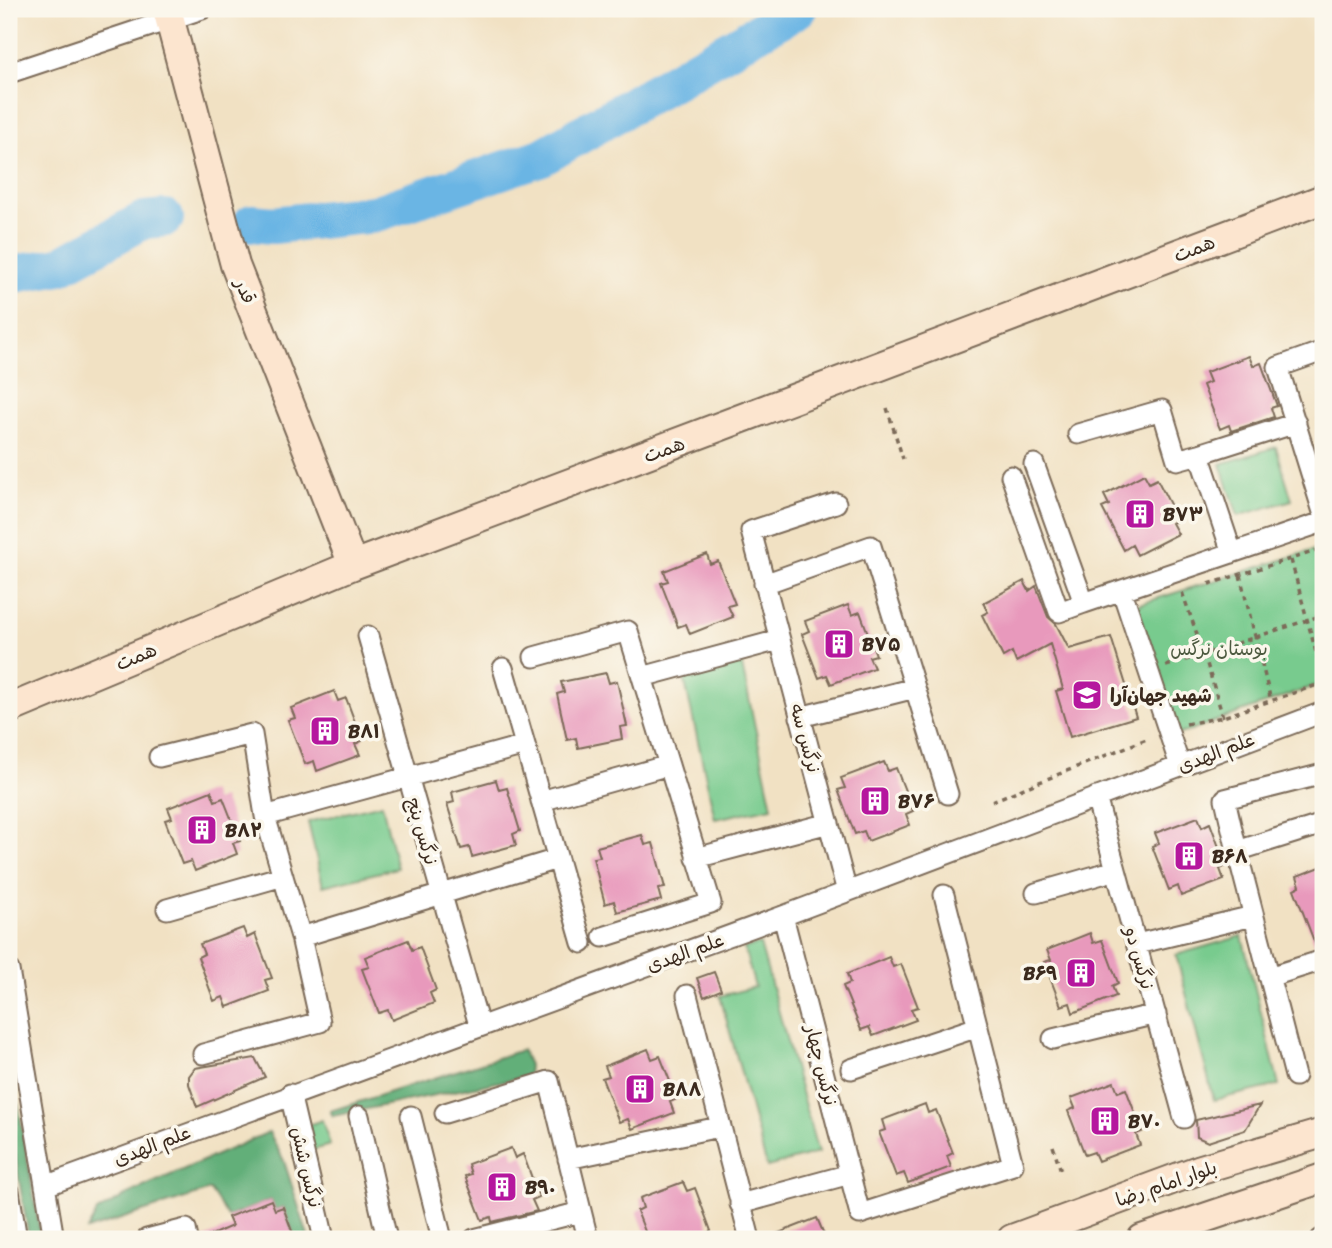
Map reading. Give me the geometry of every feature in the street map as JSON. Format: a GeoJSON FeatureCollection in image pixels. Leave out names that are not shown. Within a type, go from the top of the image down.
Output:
{"type":"FeatureCollection","features":[{"type":"Feature","properties":{"kind":"street"},"geometry":{"type":"LineString","coordinates":[[9,73],[168,14],[202,9]]}},
{"type":"Feature","properties":{"kind":"street","name":"قدر"},"geometry":{"type":"LineString","coordinates":[[168,14],[235,265],[353,565]]}},
{"type":"Feature","properties":{"kind":"street","name":"همت"},"geometry":{"type":"LineString","coordinates":[[9,709],[353,565],[1323,199]]}},
{"type":"Feature","properties":{"kind":"street"},"geometry":{"type":"LineString","coordinates":[[1323,351],[1278,366],[1323,512]]}},
{"type":"Feature","properties":{"kind":"street"},"geometry":{"type":"LineString","coordinates":[[1078,435],[1162,410],[1177,460],[1296,423]]}},
{"type":"Feature","properties":{"kind":"street"},"geometry":{"type":"LineString","coordinates":[[1199,454],[1232,553]]}},
{"type":"Feature","properties":{"kind":"street"},"geometry":{"type":"LineString","coordinates":[[1034,464],[1084,603]]}},
{"type":"Feature","properties":{"kind":"street"},"geometry":{"type":"LineString","coordinates":[[1010,476],[1059,612],[1323,522]]}},
{"type":"Feature","properties":{"kind":"street","name":"نرگس سه"},"geometry":{"type":"LineString","coordinates":[[836,503],[751,531],[847,892]]}},
{"type":"Feature","properties":{"kind":"street"},"geometry":{"type":"LineString","coordinates":[[764,583],[871,546],[948,794]]}},
{"type":"Feature","properties":{"kind":"street"},"geometry":{"type":"LineString","coordinates":[[1122,591],[1180,766]]}},
{"type":"Feature","properties":{"kind":"street"},"geometry":{"type":"LineString","coordinates":[[534,657],[628,631],[711,903],[603,937]]}},
{"type":"Feature","properties":{"kind":"street","name":"نرگس پنج"},"geometry":{"type":"LineString","coordinates":[[368,636],[479,1026]]}},
{"type":"Feature","properties":{"kind":"street"},"geometry":{"type":"LineString","coordinates":[[642,677],[779,640]]}},
{"type":"Feature","properties":{"kind":"street"},"geometry":{"type":"LineString","coordinates":[[503,667],[582,943]]}},
{"type":"Feature","properties":{"kind":"street"},"geometry":{"type":"LineString","coordinates":[[800,717],[915,688]]}},
{"type":"Feature","properties":{"kind":"street","name":"علم الهدی"},"geometry":{"type":"LineString","coordinates":[[45,1186],[290,1094],[783,916],[1323,712]]}},
{"type":"Feature","properties":{"kind":"street"},"geometry":{"type":"LineString","coordinates":[[159,757],[252,734],[265,816],[301,937],[320,1022],[204,1054]]}},
{"type":"Feature","properties":{"kind":"street"},"geometry":{"type":"LineString","coordinates":[[265,816],[525,745]]}},
{"type":"Feature","properties":{"kind":"street"},"geometry":{"type":"LineString","coordinates":[[541,802],[669,765]]}},
{"type":"Feature","properties":{"kind":"street"},"geometry":{"type":"LineString","coordinates":[[1295,1076],[1226,799],[1323,774]]}},
{"type":"Feature","properties":{"kind":"street","name":"نرگس دو"},"geometry":{"type":"LineString","coordinates":[[1096,797],[1184,1118]]}},
{"type":"Feature","properties":{"kind":"street"},"geometry":{"type":"LineString","coordinates":[[696,858],[828,823]]}},
{"type":"Feature","properties":{"kind":"street"},"geometry":{"type":"LineString","coordinates":[[1237,851],[1323,824]]}},
{"type":"Feature","properties":{"kind":"street"},"geometry":{"type":"LineString","coordinates":[[301,937],[557,859]]}},
{"type":"Feature","properties":{"kind":"street"},"geometry":{"type":"LineString","coordinates":[[1036,893],[1116,870]]}},
{"type":"Feature","properties":{"kind":"street"},"geometry":{"type":"LineString","coordinates":[[167,909],[283,876]]}},
{"type":"Feature","properties":{"kind":"street"},"geometry":{"type":"LineString","coordinates":[[851,1069],[978,1027],[944,895]]}},
{"type":"Feature","properties":{"kind":"street","name":"نرگس چهار"},"geometry":{"type":"LineString","coordinates":[[783,916],[860,1214],[1013,1166],[978,1027]]}},
{"type":"Feature","properties":{"kind":"street"},"geometry":{"type":"LineString","coordinates":[[1137,944],[1253,916]]}},
{"type":"Feature","properties":{"kind":"street"},"geometry":{"type":"LineString","coordinates":[[1269,977],[1323,960]]}},
{"type":"Feature","properties":{"kind":"street"},"geometry":{"type":"LineString","coordinates":[[9,970],[54,1239]]}},
{"type":"Feature","properties":{"kind":"street"},"geometry":{"type":"LineString","coordinates":[[687,995],[750,1239]]}},
{"type":"Feature","properties":{"kind":"street"},"geometry":{"type":"LineString","coordinates":[[1053,1039],[1156,1014]]}},
{"type":"Feature","properties":{"kind":"street"},"geometry":{"type":"LineString","coordinates":[[445,1113],[549,1081],[588,1239]]}},
{"type":"Feature","properties":{"kind":"street","name":"نرگس شش"},"geometry":{"type":"LineString","coordinates":[[290,1094],[324,1239]]}},
{"type":"Feature","properties":{"kind":"street"},"geometry":{"type":"LineString","coordinates":[[359,1116],[387,1239]]}},
{"type":"Feature","properties":{"kind":"street"},"geometry":{"type":"LineString","coordinates":[[411,1116],[442,1239]]}},
{"type":"Feature","properties":{"kind":"street"},"geometry":{"type":"LineString","coordinates":[[568,1159],[719,1127]]}},
{"type":"Feature","properties":{"kind":"street","name":"بلوار امام رضا"},"geometry":{"type":"LineString","coordinates":[[1023,1237],[1063,1229],[1201,1169],[1323,1133]]}},
{"type":"Feature","properties":{"kind":"street"},"geometry":{"type":"LineString","coordinates":[[740,1204],[849,1174]]}},
{"type":"Feature","properties":{"kind":"street"},"geometry":{"type":"LineString","coordinates":[[1142,1239],[1323,1178]]}},
{"type":"Feature","properties":{"kind":"street"},"geometry":{"type":"LineString","coordinates":[[9,1199],[17,1239]]}},
{"type":"Feature","properties":{"kind":"street"},"geometry":{"type":"LineString","coordinates":[[474,1239],[581,1212]]}},
{"type":"Feature","properties":{"kind":"street"},"geometry":{"type":"LineString","coordinates":[[148,1239],[186,1229],[188,1239]]}},
{"type":"Feature","properties":{"kind":"path"},"geometry":{"type":"LineString","coordinates":[[887,408],[903,459]]}},
{"type":"Feature","properties":{"kind":"path"},"geometry":{"type":"LineString","coordinates":[[1205,585],[1323,549]]}},
{"type":"Feature","properties":{"kind":"path"},"geometry":{"type":"LineString","coordinates":[[1177,727],[1223,717],[1323,680],[1291,560]]}},
{"type":"Feature","properties":{"kind":"path"},"geometry":{"type":"LineString","coordinates":[[1240,575],[1271,701]]}},
{"type":"Feature","properties":{"kind":"path"},"geometry":{"type":"LineString","coordinates":[[1194,589],[1182,592],[1223,717]]}},
{"type":"Feature","properties":{"kind":"path"},"geometry":{"type":"LineString","coordinates":[[1159,668],[1323,615]]}},
{"type":"Feature","properties":{"kind":"path"},"geometry":{"type":"LineString","coordinates":[[992,801],[1151,737]]}},
{"type":"Feature","properties":{"kind":"path"},"geometry":{"type":"LineString","coordinates":[[1053,1146],[1062,1174]]}},
{"type":"Feature","properties":{"kind":"green space"},"geometry":{"type":"Polygon","coordinates":[[[1276,447],[1292,500],[1238,516],[1221,464],[1276,447]]]}},
{"type":"Feature","properties":{"kind":"green space","name":"بوستان نرگس"},"geometry":{"type":"Polygon","coordinates":[[[1323,547],[1323,683],[1177,735],[1136,605],[1323,547]]]}},
{"type":"Feature","properties":{"kind":"green space"},"geometry":{"type":"Polygon","coordinates":[[[741,661],[772,807],[715,819],[683,673],[741,661]]]}},
{"type":"Feature","properties":{"kind":"green space"},"geometry":{"type":"Polygon","coordinates":[[[382,804],[397,868],[323,886],[308,822],[382,804]]]}},
{"type":"Feature","properties":{"kind":"green space"},"geometry":{"type":"Polygon","coordinates":[[[1242,936],[1279,1085],[1214,1100],[1176,955],[1242,936]]]}},
{"type":"Feature","properties":{"kind":"green space"},"geometry":{"type":"Polygon","coordinates":[[[760,944],[818,1153],[767,1167],[720,996],[755,987],[744,948],[760,944]]]}},
{"type":"Feature","properties":{"kind":"green space"},"geometry":{"type":"Polygon","coordinates":[[[522,1050],[529,1065],[528,1076],[333,1116],[330,1111],[522,1050]]]}},
{"type":"Feature","properties":{"kind":"green space"},"geometry":{"type":"Polygon","coordinates":[[[9,1051],[41,1239],[29,1239],[9,1119],[9,1051]]]}},
{"type":"Feature","properties":{"kind":"green space"},"geometry":{"type":"Polygon","coordinates":[[[322,1120],[330,1145],[313,1150],[305,1126],[322,1120]]]}},
{"type":"Feature","properties":{"kind":"green space"},"geometry":{"type":"Polygon","coordinates":[[[269,1132],[284,1161],[309,1239],[295,1239],[283,1207],[275,1210],[271,1200],[228,1217],[210,1190],[87,1230],[97,1212],[134,1191],[269,1132]]]}},
{"type":"Feature","properties":{"kind":"building"},"geometry":{"type":"Polygon","coordinates":[[[1249,356],[1253,366],[1261,363],[1277,406],[1271,408],[1274,417],[1231,431],[1229,425],[1220,429],[1203,385],[1210,382],[1206,372],[1249,356]]]}},
{"type":"Feature","properties":{"kind":"building","name":"B۷۳"},"geometry":{"type":"Polygon","coordinates":[[[1144,474],[1149,483],[1157,479],[1178,520],[1172,523],[1178,534],[1137,555],[1132,545],[1124,550],[1102,508],[1109,505],[1104,495],[1144,474]]]}},
{"type":"Feature","properties":{"kind":"building"},"geometry":{"type":"Polygon","coordinates":[[[707,554],[710,564],[718,561],[735,604],[728,606],[733,617],[690,634],[686,624],[678,627],[661,583],[668,581],[664,571],[707,554]]]}},
{"type":"Feature","properties":{"kind":"building"},"geometry":{"type":"Polygon","coordinates":[[[1024,581],[1029,591],[1036,586],[1048,617],[1056,624],[1069,649],[1111,637],[1136,717],[1070,737],[1056,691],[1063,689],[1050,644],[1016,662],[1012,652],[1003,657],[982,615],[988,612],[983,603],[1024,581]]]}},
{"type":"Feature","properties":{"kind":"building","name":"B۷۵"},"geometry":{"type":"Polygon","coordinates":[[[848,605],[852,615],[860,612],[876,655],[869,657],[874,668],[831,684],[827,675],[819,678],[802,634],[809,631],[805,621],[848,605]]]}},
{"type":"Feature","properties":{"kind":"building"},"geometry":{"type":"Polygon","coordinates":[[[606,673],[609,683],[617,681],[627,726],[620,727],[622,739],[578,748],[576,738],[567,740],[557,694],[564,692],[561,682],[606,673]]]}},
{"type":"Feature","properties":{"kind":"building","name":"B۸۱"},"geometry":{"type":"Polygon","coordinates":[[[334,691],[338,701],[346,698],[362,741],[355,744],[360,755],[317,771],[314,761],[305,764],[288,720],[295,718],[291,708],[334,691]]]}},
{"type":"Feature","properties":{"kind":"building","name":"B۷۶"},"geometry":{"type":"Polygon","coordinates":[[[884,762],[888,771],[896,768],[913,811],[906,814],[910,825],[868,841],[864,831],[855,834],[838,790],[845,788],[841,778],[884,762]]]}},
{"type":"Feature","properties":{"kind":"building"},"geometry":{"type":"Polygon","coordinates":[[[496,780],[499,790],[507,788],[520,831],[513,834],[516,845],[472,857],[469,847],[461,849],[447,804],[454,802],[452,792],[496,780]]]}},
{"type":"Feature","properties":{"kind":"building","name":"B۸۲"},"geometry":{"type":"Polygon","coordinates":[[[211,791],[215,801],[223,798],[240,841],[233,843],[237,854],[195,871],[191,861],[182,864],[165,820],[172,818],[168,808],[211,791]]]}},
{"type":"Feature","properties":{"kind":"building","name":"B۶۸"},"geometry":{"type":"Polygon","coordinates":[[[1198,817],[1202,827],[1210,823],[1226,866],[1220,869],[1224,880],[1181,896],[1178,886],[1169,890],[1152,846],[1159,843],[1155,833],[1198,817]]]}},
{"type":"Feature","properties":{"kind":"building"},"geometry":{"type":"Polygon","coordinates":[[[642,835],[645,845],[653,843],[665,888],[658,889],[661,900],[617,912],[614,901],[605,904],[593,858],[600,857],[597,847],[642,835]]]}},
{"type":"Feature","properties":{"kind":"building"},"geometry":{"type":"Polygon","coordinates":[[[1323,866],[1323,948],[1317,949],[1294,889],[1300,886],[1297,876],[1323,866]]]}},
{"type":"Feature","properties":{"kind":"building"},"geometry":{"type":"Polygon","coordinates":[[[243,928],[247,938],[255,934],[272,978],[265,980],[269,991],[227,1007],[223,997],[214,1001],[198,957],[204,954],[200,944],[243,928]]]}},
{"type":"Feature","properties":{"kind":"building","name":"B۶۹"},"geometry":{"type":"Polygon","coordinates":[[[1090,933],[1093,943],[1102,940],[1118,983],[1112,986],[1116,996],[1073,1013],[1070,1003],[1061,1006],[1044,962],[1051,960],[1047,950],[1090,933]]]}},
{"type":"Feature","properties":{"kind":"building"},"geometry":{"type":"Polygon","coordinates":[[[408,940],[412,950],[420,947],[436,990],[430,993],[434,1003],[392,1020],[388,1010],[379,1013],[362,969],[369,967],[365,957],[408,940]]]}},
{"type":"Feature","properties":{"kind":"building"},"geometry":{"type":"Polygon","coordinates":[[[889,957],[893,967],[901,964],[918,1007],[911,1009],[916,1020],[873,1036],[869,1027],[861,1030],[843,986],[850,983],[847,974],[889,957]]]}},
{"type":"Feature","properties":{"kind":"building"},"geometry":{"type":"Polygon","coordinates":[[[714,972],[721,990],[704,997],[697,978],[714,972]]]}},
{"type":"Feature","properties":{"kind":"building","name":"B۸۸"},"geometry":{"type":"Polygon","coordinates":[[[648,1049],[652,1059],[660,1056],[677,1099],[670,1102],[674,1113],[632,1129],[628,1119],[619,1122],[602,1078],[609,1076],[605,1066],[648,1049]]]}},
{"type":"Feature","properties":{"kind":"building"},"geometry":{"type":"Polygon","coordinates":[[[255,1058],[265,1077],[197,1107],[189,1084],[189,1076],[195,1068],[255,1058]]]}},
{"type":"Feature","properties":{"kind":"building","name":"B۷۰"},"geometry":{"type":"Polygon","coordinates":[[[1114,1082],[1118,1092],[1126,1089],[1142,1132],[1136,1134],[1140,1145],[1098,1161],[1094,1152],[1085,1155],[1068,1111],[1075,1108],[1071,1098],[1114,1082]]]}},
{"type":"Feature","properties":{"kind":"building"},"geometry":{"type":"Polygon","coordinates":[[[925,1104],[928,1113],[936,1110],[953,1153],[947,1156],[951,1167],[908,1183],[904,1173],[896,1176],[879,1132],[885,1130],[882,1120],[925,1104]]]}},
{"type":"Feature","properties":{"kind":"building"},"geometry":{"type":"Polygon","coordinates":[[[1260,1105],[1245,1130],[1208,1142],[1197,1137],[1196,1120],[1260,1105]]]}},
{"type":"Feature","properties":{"kind":"building","name":"B۹۰"},"geometry":{"type":"Polygon","coordinates":[[[511,1148],[515,1158],[523,1154],[539,1197],[532,1200],[537,1211],[492,1222],[491,1217],[482,1220],[465,1176],[471,1174],[468,1164],[511,1148]]]}},
{"type":"Feature","properties":{"kind":"building"},"geometry":{"type":"Polygon","coordinates":[[[683,1182],[687,1191],[695,1188],[711,1231],[705,1234],[707,1239],[648,1239],[637,1211],[643,1208],[640,1198],[683,1182]]]}},
{"type":"Feature","properties":{"kind":"building"},"geometry":{"type":"Polygon","coordinates":[[[271,1200],[275,1210],[283,1207],[295,1239],[202,1239],[232,1226],[228,1217],[271,1200]]]}},
{"type":"Feature","properties":{"kind":"building"},"geometry":{"type":"Polygon","coordinates":[[[817,1218],[826,1239],[766,1239],[766,1238],[817,1218]]]}},
{"type":"Feature","properties":{"kind":"waterway"},"geometry":{"type":"LineString","coordinates":[[252,223],[273,225],[374,214],[542,157],[798,9]]}},
{"type":"Feature","properties":{"kind":"waterway"},"geometry":{"type":"LineString","coordinates":[[9,275],[60,266],[144,220],[165,218]]}},
{"type":"Feature","properties":{"kind":"place","name":"B۷۳"},"geometry":{"type":"Point","coordinates":[1140,514]}},
{"type":"Feature","properties":{"kind":"place","name":"B۷۵"},"geometry":{"type":"Point","coordinates":[839,644]}},
{"type":"Feature","properties":{"kind":"place","name":"شهید جهان‌آرا"},"geometry":{"type":"Point","coordinates":[1087,695]}},
{"type":"Feature","properties":{"kind":"place","name":"B۸۱"},"geometry":{"type":"Point","coordinates":[325,731]}},
{"type":"Feature","properties":{"kind":"place","name":"B۷۶"},"geometry":{"type":"Point","coordinates":[875,801]}},
{"type":"Feature","properties":{"kind":"place","name":"B۸۲"},"geometry":{"type":"Point","coordinates":[202,830]}},
{"type":"Feature","properties":{"kind":"place","name":"B۶۸"},"geometry":{"type":"Point","coordinates":[1189,856]}},
{"type":"Feature","properties":{"kind":"place","name":"B۶۹"},"geometry":{"type":"Point","coordinates":[1081,973]}},
{"type":"Feature","properties":{"kind":"place","name":"B۸۸"},"geometry":{"type":"Point","coordinates":[640,1089]}},
{"type":"Feature","properties":{"kind":"place","name":"B۷۰"},"geometry":{"type":"Point","coordinates":[1105,1121]}},
{"type":"Feature","properties":{"kind":"place","name":"B۹۰"},"geometry":{"type":"Point","coordinates":[502,1187]}}]}
